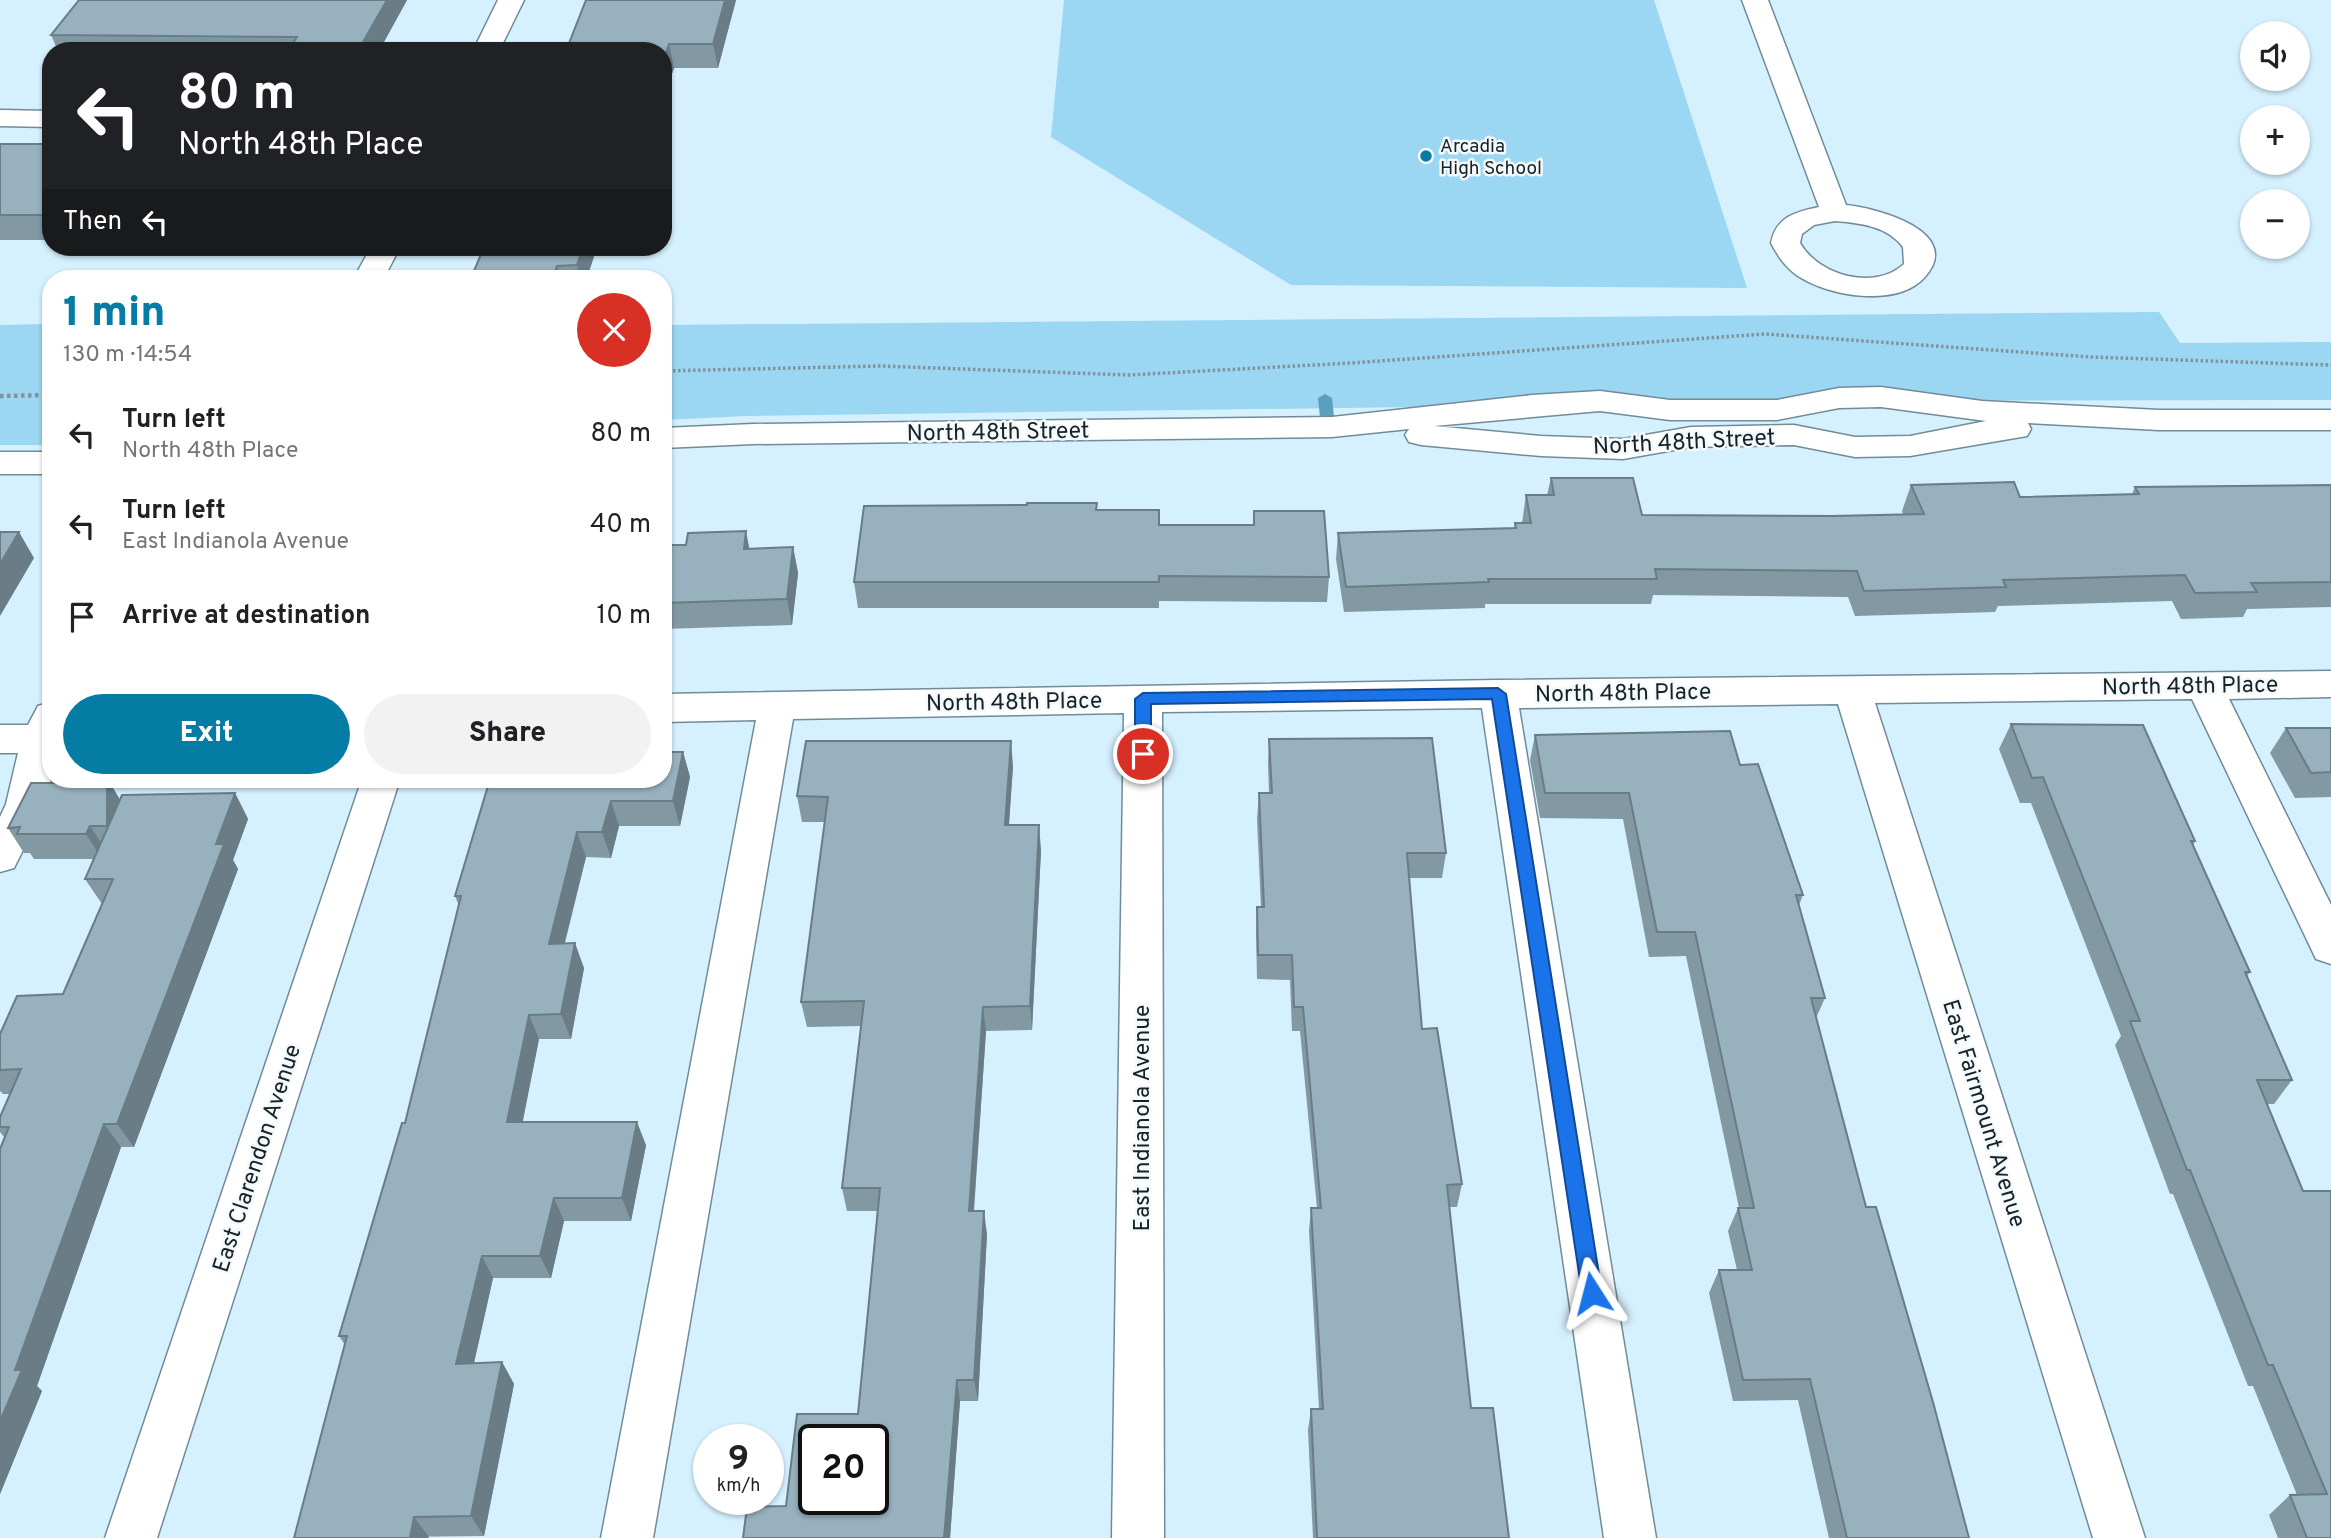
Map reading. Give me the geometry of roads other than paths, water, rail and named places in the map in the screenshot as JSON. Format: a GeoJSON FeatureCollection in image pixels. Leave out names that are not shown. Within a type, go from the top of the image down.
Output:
{"type":"FeatureCollection","features":[{"type":"Feature","properties":{"kind":"street"},"geometry":{"type":"LineString","coordinates":[[490,42],[511,0]]}},
{"type":"Feature","properties":{"kind":"street"},"geometry":{"type":"LineString","coordinates":[[1755,0],[1835,212]]}},
{"type":"Feature","properties":{"kind":"street"},"geometry":{"type":"LineString","coordinates":[[0,118],[42,119]]}},
{"type":"Feature","properties":{"kind":"street","name":"North 48th Street"},"geometry":{"type":"LineString","coordinates":[[672,438],[753,434],[1332,427],[1532,405],[1600,401],[1670,410],[1777,410],[1839,398],[1881,397],[1982,411],[2159,420],[2331,420]]}},
{"type":"Feature","properties":{"kind":"street","name":"North 48th Street"},"geometry":{"type":"LineString","coordinates":[[1332,427],[1541,446],[1623,449],[1691,438],[1794,435],[1855,447],[1882,447],[1910,446],[1988,431],[2159,420]]}},
{"type":"Feature","properties":{"kind":"street"},"geometry":{"type":"LineString","coordinates":[[0,463],[42,463]]}},
{"type":"Feature","properties":{"kind":"street","name":"North 48th Place"},"geometry":{"type":"LineString","coordinates":[[672,708],[1852,688],[2331,684]]}},
{"type":"Feature","properties":{"kind":"street"},"geometry":{"type":"LineString","coordinates":[[2204,685],[2331,947]]}},
{"type":"Feature","properties":{"kind":"street","name":"East Fairmount Avenue"},"geometry":{"type":"LineString","coordinates":[[1852,688],[2119,1538]]}},
{"type":"Feature","properties":{"kind":"street"},"geometry":{"type":"LineString","coordinates":[[1498,694],[1630,1538]]}},
{"type":"Feature","properties":{"kind":"street","name":"East Indianola Avenue"},"geometry":{"type":"LineString","coordinates":[[1138,1538],[1143,699]]}},
{"type":"Feature","properties":{"kind":"street"},"geometry":{"type":"LineString","coordinates":[[627,1538],[777,705]]}},
{"type":"Feature","properties":{"kind":"street"},"geometry":{"type":"LineString","coordinates":[[0,739],[42,731]]}},
{"type":"Feature","properties":{"kind":"street"},"geometry":{"type":"LineString","coordinates":[[0,857],[26,804],[42,748]]}},
{"type":"Feature","properties":{"kind":"street","name":"East Clarendon Avenue"},"geometry":{"type":"LineString","coordinates":[[131,1538],[378,788]]}},
{"type":"Feature","properties":{"kind":"waterway"},"geometry":{"type":"LineString","coordinates":[[1325,398],[1328,427]]}},
{"type":"Feature","properties":{"kind":"place","name":"Arcadia High School"},"geometry":{"type":"Point","coordinates":[1426,156]}}]}
